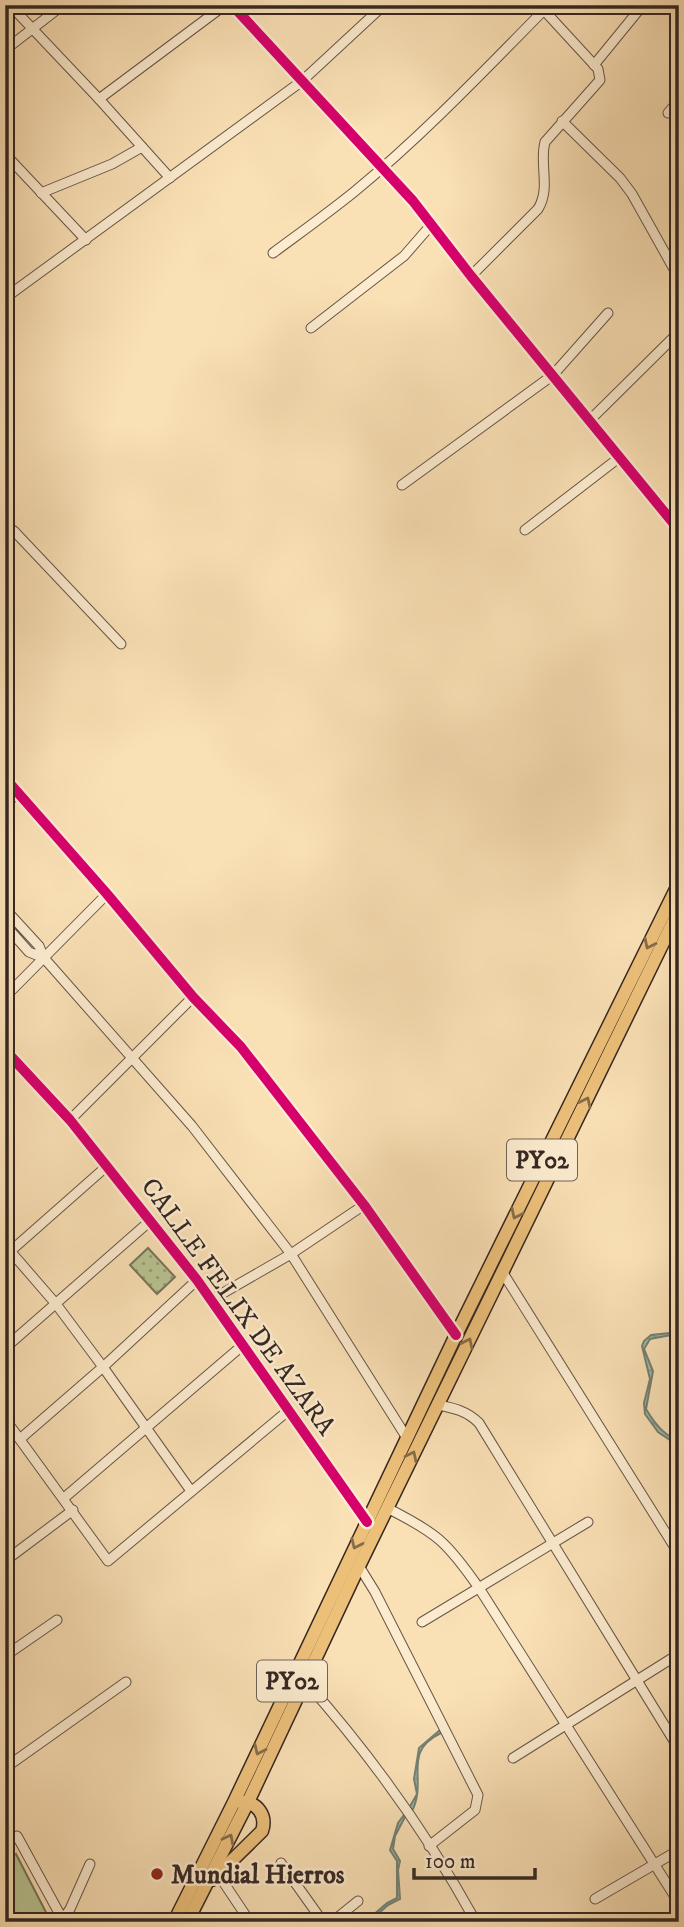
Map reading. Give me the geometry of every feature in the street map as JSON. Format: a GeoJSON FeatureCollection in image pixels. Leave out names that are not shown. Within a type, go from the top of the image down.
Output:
{"type":"FeatureCollection","features":[{"type":"Feature","properties":{"kind":"highway","name":"PY02"},"geometry":{"type":"LineString","coordinates":[[174,1922],[234,1802],[456,1335],[679,883]]}},
{"type":"Feature","properties":{"kind":"highway","name":"PY02"},"geometry":{"type":"LineString","coordinates":[[187,1922],[248,1802],[387,1508],[679,910]]}},
{"type":"Feature","properties":{"kind":"highway"},"geometry":{"type":"LineString","coordinates":[[204,1888],[262,1831],[265,1822],[263,1814],[248,1802],[234,1802]]}},
{"type":"Feature","properties":{"kind":"street"},"geometry":{"type":"LineString","coordinates":[[10,5],[170,178]]}},
{"type":"Feature","properties":{"kind":"street"},"geometry":{"type":"LineString","coordinates":[[5,50],[63,5]]}},
{"type":"Feature","properties":{"kind":"street"},"geometry":{"type":"LineString","coordinates":[[99,99],[225,5]]}},
{"type":"Feature","properties":{"kind":"street"},"geometry":{"type":"LineString","coordinates":[[232,5],[382,167],[679,530]]}},
{"type":"Feature","properties":{"kind":"street"},"geometry":{"type":"LineString","coordinates":[[5,298],[302,82],[384,5]]}},
{"type":"Feature","properties":{"kind":"street"},"geometry":{"type":"LineString","coordinates":[[594,65],[643,5]]}},
{"type":"Feature","properties":{"kind":"street"},"geometry":{"type":"LineString","coordinates":[[273,253],[382,167],[471,83],[542,8],[600,75],[597,85],[545,142],[544,200],[471,276]]}},
{"type":"Feature","properties":{"kind":"street"},"geometry":{"type":"LineString","coordinates":[[668,113],[679,100]]}},
{"type":"Feature","properties":{"kind":"street"},"geometry":{"type":"LineString","coordinates":[[562,121],[620,178],[679,278]]}},
{"type":"Feature","properties":{"kind":"street"},"geometry":{"type":"LineString","coordinates":[[41,193],[111,164],[142,147]]}},
{"type":"Feature","properties":{"kind":"street"},"geometry":{"type":"LineString","coordinates":[[5,154],[86,240]]}},
{"type":"Feature","properties":{"kind":"street"},"geometry":{"type":"LineString","coordinates":[[311,328],[404,256],[431,225]]}},
{"type":"Feature","properties":{"kind":"street"},"geometry":{"type":"LineString","coordinates":[[402,485],[553,375],[608,313]]}},
{"type":"Feature","properties":{"kind":"street"},"geometry":{"type":"LineString","coordinates":[[590,420],[679,332]]}},
{"type":"Feature","properties":{"kind":"street"},"geometry":{"type":"LineString","coordinates":[[525,530],[620,457]]}},
{"type":"Feature","properties":{"kind":"street"},"geometry":{"type":"LineString","coordinates":[[5,536],[14,531],[121,644]]}},
{"type":"Feature","properties":{"kind":"street"},"geometry":{"type":"LineString","coordinates":[[5,778],[193,997],[241,1047],[364,1205],[456,1335]]}},
{"type":"Feature","properties":{"kind":"street"},"geometry":{"type":"LineString","coordinates":[[5,805],[18,792]]}},
{"type":"Feature","properties":{"kind":"street"},"geometry":{"type":"LineString","coordinates":[[5,997],[107,894]]}},
{"type":"Feature","properties":{"kind":"street"},"geometry":{"type":"LineString","coordinates":[[5,909],[39,946],[44,958],[192,1126],[291,1254],[407,1438]]}},
{"type":"Feature","properties":{"kind":"street"},"geometry":{"type":"LineString","coordinates":[[5,925],[29,952],[44,958]]}},
{"type":"Feature","properties":{"kind":"street"},"geometry":{"type":"LineString","coordinates":[[71,1120],[193,997]]}},
{"type":"Feature","properties":{"kind":"street","name":"CALLE FELIX DE AZARA"},"geometry":{"type":"LineString","coordinates":[[5,1049],[71,1120],[197,1280],[367,1522]]}},
{"type":"Feature","properties":{"kind":"street"},"geometry":{"type":"LineString","coordinates":[[107,1166],[7,1250],[56,1304],[191,1490]]}},
{"type":"Feature","properties":{"kind":"street"},"geometry":{"type":"LineString","coordinates":[[211,1300],[291,1254],[364,1205]]}},
{"type":"Feature","properties":{"kind":"street"},"geometry":{"type":"LineString","coordinates":[[5,1348],[150,1221]]}},
{"type":"Feature","properties":{"kind":"street"},"geometry":{"type":"LineString","coordinates":[[503,1273],[679,1554]]}},
{"type":"Feature","properties":{"kind":"street"},"geometry":{"type":"LineString","coordinates":[[20,1439],[197,1280]]}},
{"type":"Feature","properties":{"kind":"street"},"geometry":{"type":"LineString","coordinates":[[64,1498],[243,1345]]}},
{"type":"Feature","properties":{"kind":"street"},"geometry":{"type":"LineString","coordinates":[[438,1405],[461,1410],[479,1423],[679,1749]]}},
{"type":"Feature","properties":{"kind":"street"},"geometry":{"type":"LineString","coordinates":[[5,1419],[108,1561],[289,1410]]}},
{"type":"Feature","properties":{"kind":"street"},"geometry":{"type":"LineString","coordinates":[[387,1508],[435,1533],[456,1554],[679,1903]]}},
{"type":"Feature","properties":{"kind":"street"},"geometry":{"type":"LineString","coordinates":[[5,1561],[73,1510]]}},
{"type":"Feature","properties":{"kind":"street"},"geometry":{"type":"LineString","coordinates":[[422,1622],[588,1522]]}},
{"type":"Feature","properties":{"kind":"street"},"geometry":{"type":"LineString","coordinates":[[359,1566],[375,1592],[478,1795],[475,1810],[429,1846]]}},
{"type":"Feature","properties":{"kind":"street"},"geometry":{"type":"LineString","coordinates":[[5,1656],[57,1620]]}},
{"type":"Feature","properties":{"kind":"street"},"geometry":{"type":"LineString","coordinates":[[513,1758],[674,1657]]}},
{"type":"Feature","properties":{"kind":"street"},"geometry":{"type":"LineString","coordinates":[[304,1680],[389,1784],[476,1922]]}},
{"type":"Feature","properties":{"kind":"street"},"geometry":{"type":"LineString","coordinates":[[5,1768],[126,1682]]}},
{"type":"Feature","properties":{"kind":"street"},"geometry":{"type":"LineString","coordinates":[[6,1841],[17,1836],[63,1920],[90,1864]]}},
{"type":"Feature","properties":{"kind":"street"},"geometry":{"type":"LineString","coordinates":[[595,1899],[679,1850]]}},
{"type":"Feature","properties":{"kind":"street"},"geometry":{"type":"LineString","coordinates":[[281,1863],[323,1922]]}},
{"type":"Feature","properties":{"kind":"street"},"geometry":{"type":"LineString","coordinates":[[218,1874],[250,1922]]}},
{"type":"Feature","properties":{"kind":"street"},"geometry":{"type":"LineString","coordinates":[[332,1922],[358,1901]]}},
{"type":"Feature","properties":{"kind":"green space"},"geometry":{"type":"Polygon","coordinates":[[[148,1248],[175,1277],[157,1294],[130,1265],[148,1248]]]}},
{"type":"Feature","properties":{"kind":"green space"},"geometry":{"type":"Polygon","coordinates":[[[16,1854],[51,1922],[5,1922],[5,1861],[16,1854]]]}},
{"type":"Feature","properties":{"kind":"water"},"geometry":{"type":"Polygon","coordinates":[[[679,1328],[671,1335],[650,1339],[644,1349],[653,1371],[646,1409],[664,1432],[679,1440],[679,1444],[676,1444],[658,1432],[645,1414],[644,1403],[650,1379],[642,1346],[651,1335],[670,1333],[679,1328]]]}},
{"type":"Feature","properties":{"kind":"water"},"geometry":{"type":"Polygon","coordinates":[[[440,1730],[441,1733],[429,1741],[418,1758],[417,1794],[414,1779],[419,1748],[440,1730]]]}},
{"type":"Feature","properties":{"kind":"water"},"geometry":{"type":"Polygon","coordinates":[[[417,1794],[416,1800],[412,1811],[409,1808],[417,1794]]]}},
{"type":"Feature","properties":{"kind":"water"},"geometry":{"type":"Polygon","coordinates":[[[404,1815],[393,1849],[400,1861],[400,1899],[388,1905],[369,1922],[365,1922],[397,1898],[397,1861],[390,1850],[398,1823],[404,1815]]]}},
{"type":"Feature","properties":{"kind":"cycle path"},"geometry":{"type":"LineString","coordinates":[[232,5],[413,201],[679,530]]}},
{"type":"Feature","properties":{"kind":"cycle path"},"geometry":{"type":"LineString","coordinates":[[5,778],[193,997],[241,1047],[364,1205],[456,1335]]}},
{"type":"Feature","properties":{"kind":"cycle path"},"geometry":{"type":"LineString","coordinates":[[5,1050],[70,1120],[197,1280],[367,1522]]}},
{"type":"Feature","properties":{"kind":"place","name":"Mundial Hierros"},"geometry":{"type":"Point","coordinates":[157,1874]}}]}
